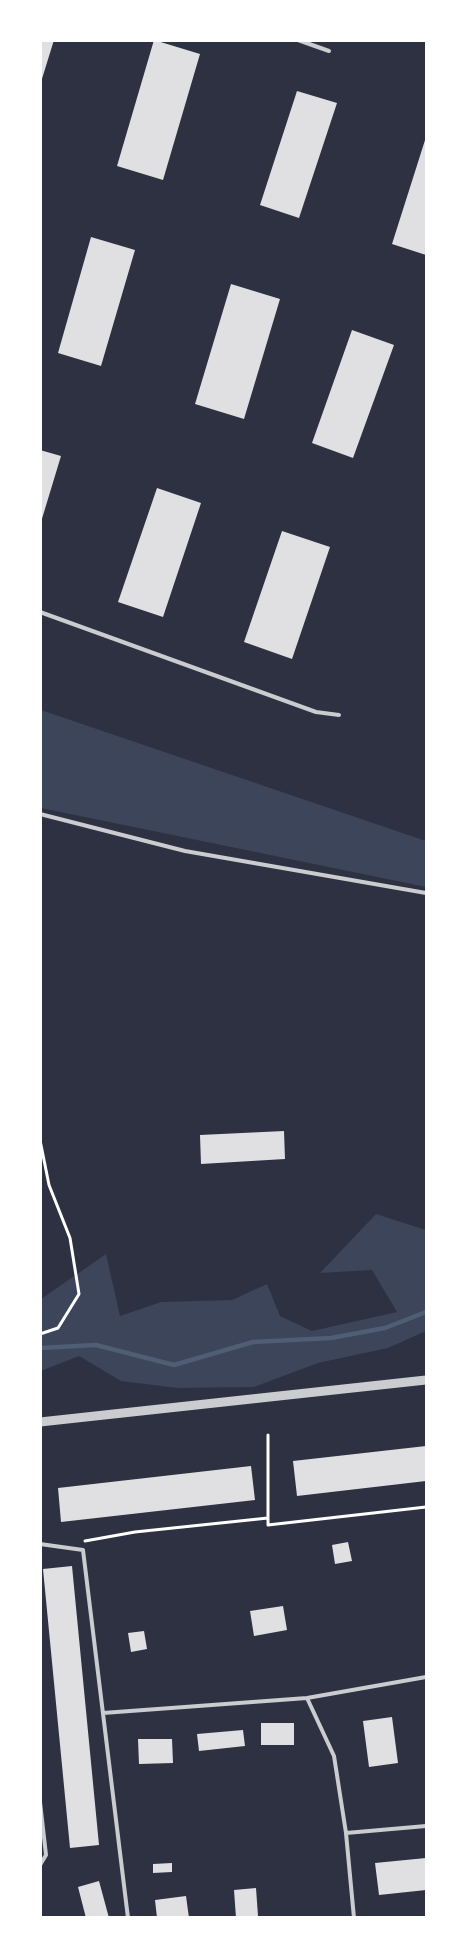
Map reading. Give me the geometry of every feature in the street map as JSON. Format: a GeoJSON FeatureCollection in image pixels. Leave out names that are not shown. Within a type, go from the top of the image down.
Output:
{"type":"FeatureCollection","features":[{"type":"Feature","properties":{"kind":"street"},"geometry":{"type":"LineString","coordinates":[[40,1422],[426,1380]]}},
{"type":"Feature","properties":{"kind":"lane"},"geometry":{"type":"LineString","coordinates":[[298,40],[329,51]]}},
{"type":"Feature","properties":{"kind":"lane"},"geometry":{"type":"LineString","coordinates":[[40,612],[316,712],[339,715]]}},
{"type":"Feature","properties":{"kind":"lane"},"geometry":{"type":"LineString","coordinates":[[40,814],[185,851],[426,893]]}},
{"type":"Feature","properties":{"kind":"lane"},"geometry":{"type":"LineString","coordinates":[[40,1544],[83,1550],[128,1917]]}},
{"type":"Feature","properties":{"kind":"lane"},"geometry":{"type":"LineString","coordinates":[[103,1713],[307,1698],[426,1677]]}},
{"type":"Feature","properties":{"kind":"lane"},"geometry":{"type":"LineString","coordinates":[[307,1698],[334,1756],[346,1833],[354,1917]]}},
{"type":"Feature","properties":{"kind":"lane"},"geometry":{"type":"LineString","coordinates":[[40,1802],[46,1855],[40,1865]]}},
{"type":"Feature","properties":{"kind":"lane"},"geometry":{"type":"LineString","coordinates":[[346,1833],[426,1826]]}},
{"type":"Feature","properties":{"kind":"path"},"geometry":{"type":"LineString","coordinates":[[40,1140],[49,1185],[70,1238],[79,1294],[58,1328],[40,1334]]}},
{"type":"Feature","properties":{"kind":"path"},"geometry":{"type":"LineString","coordinates":[[268,1435],[268,1526],[426,1507]]}},
{"type":"Feature","properties":{"kind":"path"},"geometry":{"type":"LineString","coordinates":[[78,1542],[135,1532],[268,1518]]}},
{"type":"Feature","properties":{"kind":"shaded area"},"geometry":{"type":"Polygon","coordinates":[[[41,710],[426,841],[426,887],[41,808],[41,710]]]}},
{"type":"Feature","properties":{"kind":"shaded area"},"geometry":{"type":"Polygon","coordinates":[[[376,1214],[426,1230],[426,1331],[388,1348],[318,1363],[254,1387],[177,1388],[121,1381],[79,1356],[41,1371],[41,1299],[106,1254],[120,1316],[161,1302],[232,1300],[267,1284],[280,1316],[312,1331],[397,1312],[372,1270],[320,1273],[376,1214]]]}},
{"type":"Feature","properties":{"kind":"building"},"geometry":{"type":"Polygon","coordinates":[[[40,40],[54,40],[41,82],[40,82],[40,40]]]}},
{"type":"Feature","properties":{"kind":"building"},"geometry":{"type":"Polygon","coordinates":[[[154,40],[200,54],[163,180],[117,166],[154,40]]]}},
{"type":"Feature","properties":{"kind":"building"},"geometry":{"type":"Polygon","coordinates":[[[297,91],[337,103],[299,218],[260,205],[297,91]]]}},
{"type":"Feature","properties":{"kind":"building"},"geometry":{"type":"Polygon","coordinates":[[[426,137],[426,255],[392,244],[426,137]]]}},
{"type":"Feature","properties":{"kind":"building"},"geometry":{"type":"Polygon","coordinates":[[[91,237],[135,250],[101,366],[58,353],[91,237]]]}},
{"type":"Feature","properties":{"kind":"building"},"geometry":{"type":"Polygon","coordinates":[[[231,284],[280,299],[244,419],[195,404],[231,284]]]}},
{"type":"Feature","properties":{"kind":"building"},"geometry":{"type":"Polygon","coordinates":[[[352,330],[394,345],[353,458],[312,443],[352,330]]]}},
{"type":"Feature","properties":{"kind":"building"},"geometry":{"type":"Polygon","coordinates":[[[40,450],[61,456],[41,522],[40,522],[40,450]]]}},
{"type":"Feature","properties":{"kind":"building"},"geometry":{"type":"Polygon","coordinates":[[[157,488],[201,503],[163,617],[118,602],[157,488]]]}},
{"type":"Feature","properties":{"kind":"building"},"geometry":{"type":"Polygon","coordinates":[[[282,531],[330,547],[292,659],[244,642],[282,531]]]}},
{"type":"Feature","properties":{"kind":"building"},"geometry":{"type":"Polygon","coordinates":[[[284,1131],[285,1159],[201,1164],[200,1135],[284,1131]]]}},
{"type":"Feature","properties":{"kind":"building"},"geometry":{"type":"Polygon","coordinates":[[[426,1446],[426,1481],[297,1496],[293,1461],[426,1446]]]}},
{"type":"Feature","properties":{"kind":"building"},"geometry":{"type":"Polygon","coordinates":[[[251,1466],[255,1500],[61,1522],[58,1488],[251,1466]]]}},
{"type":"Feature","properties":{"kind":"building"},"geometry":{"type":"Polygon","coordinates":[[[348,1542],[352,1561],[335,1564],[332,1545],[348,1542]]]}},
{"type":"Feature","properties":{"kind":"building"},"geometry":{"type":"Polygon","coordinates":[[[72,1566],[99,1845],[70,1848],[43,1569],[72,1566]]]}},
{"type":"Feature","properties":{"kind":"building"},"geometry":{"type":"Polygon","coordinates":[[[283,1606],[287,1630],[254,1636],[250,1611],[283,1606]]]}},
{"type":"Feature","properties":{"kind":"building"},"geometry":{"type":"Polygon","coordinates":[[[144,1631],[147,1649],[131,1652],[128,1633],[144,1631]]]}},
{"type":"Feature","properties":{"kind":"building"},"geometry":{"type":"Polygon","coordinates":[[[392,1717],[398,1763],[369,1767],[363,1721],[392,1717]]]}},
{"type":"Feature","properties":{"kind":"building"},"geometry":{"type":"Polygon","coordinates":[[[261,1723],[294,1723],[294,1745],[261,1745],[261,1723]]]}},
{"type":"Feature","properties":{"kind":"building"},"geometry":{"type":"Polygon","coordinates":[[[243,1730],[245,1746],[199,1751],[197,1734],[243,1730]]]}},
{"type":"Feature","properties":{"kind":"building"},"geometry":{"type":"Polygon","coordinates":[[[138,1739],[172,1739],[173,1763],[139,1764],[138,1739]]]}},
{"type":"Feature","properties":{"kind":"building"},"geometry":{"type":"Polygon","coordinates":[[[426,1858],[426,1890],[379,1895],[375,1863],[426,1858]]]}},
{"type":"Feature","properties":{"kind":"building"},"geometry":{"type":"Polygon","coordinates":[[[172,1863],[172,1872],[153,1873],[153,1864],[172,1863]]]}},
{"type":"Feature","properties":{"kind":"building"},"geometry":{"type":"Polygon","coordinates":[[[99,1881],[109,1918],[86,1918],[78,1887],[99,1881]]]}},
{"type":"Feature","properties":{"kind":"building"},"geometry":{"type":"Polygon","coordinates":[[[256,1888],[258,1916],[236,1918],[234,1890],[256,1888]]]}},
{"type":"Feature","properties":{"kind":"building"},"geometry":{"type":"Polygon","coordinates":[[[186,1896],[189,1918],[157,1918],[155,1900],[186,1896]]]}},
{"type":"Feature","properties":{"kind":"waterway"},"geometry":{"type":"LineString","coordinates":[[40,1348],[96,1345],[174,1365],[253,1342],[331,1338],[385,1328],[426,1312]]}}]}
